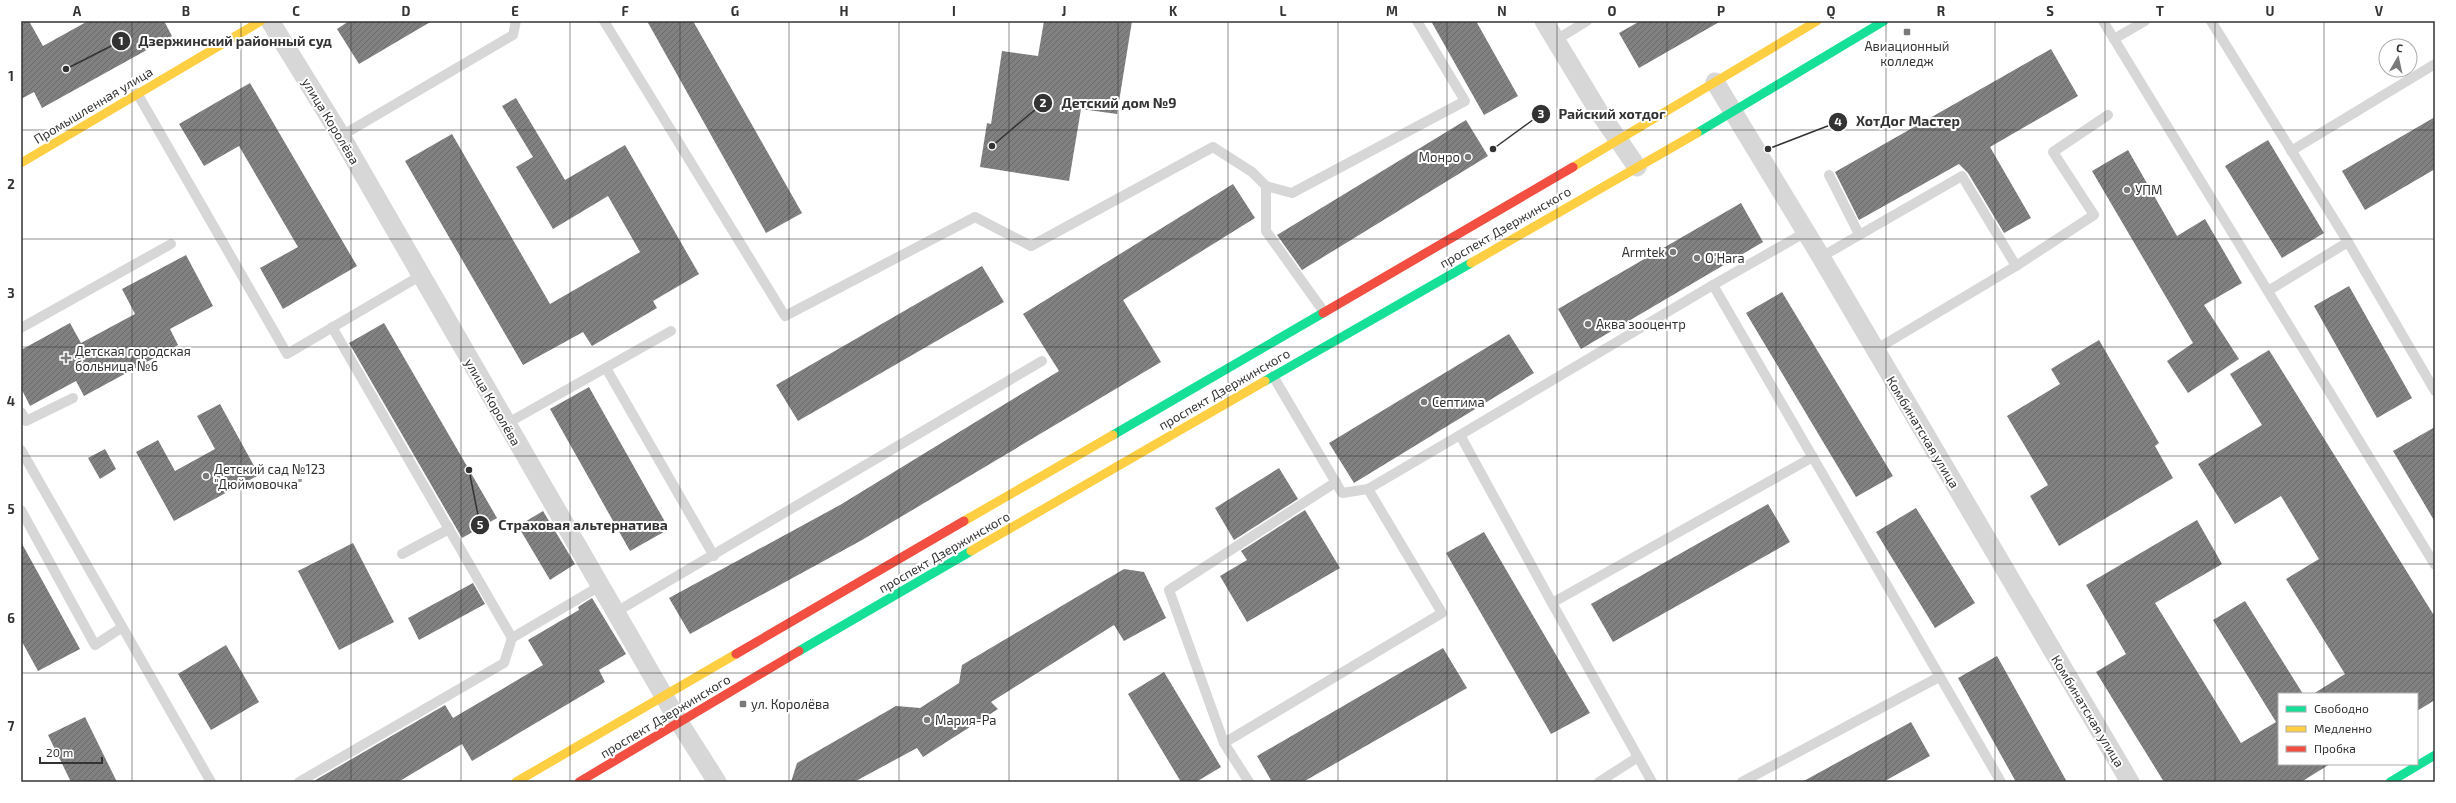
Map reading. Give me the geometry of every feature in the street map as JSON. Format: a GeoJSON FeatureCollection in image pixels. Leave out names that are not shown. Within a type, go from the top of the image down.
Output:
{"type":"FeatureCollection","features":[{"type":"Feature","properties":{"kind":"main road","name":"Промышленная улица"},"geometry":{"type":"LineString","coordinates":[[21,162],[261,21]]}},
{"type":"Feature","properties":{"kind":"main road","name":"проспект Дзержинского"},"geometry":{"type":"LineString","coordinates":[[516,782],[1619,140],[1817,21]]}},
{"type":"Feature","properties":{"kind":"main road","name":"проспект Дзержинского"},"geometry":{"type":"LineString","coordinates":[[579,782],[678,722],[1273,376],[1734,112],[1884,21]]}},
{"type":"Feature","properties":{"kind":"main road"},"geometry":{"type":"LineString","coordinates":[[2390,782],[2435,755]]}},
{"type":"Feature","properties":{"kind":"street","name":"улица Королёва"},"geometry":{"type":"LineString","coordinates":[[270,21],[340,136],[616,612],[678,722],[717,782]]}},
{"type":"Feature","properties":{"kind":"street"},"geometry":{"type":"LineString","coordinates":[[1544,21],[1637,167]]}},
{"type":"Feature","properties":{"kind":"street","name":"Комбинатская улица"},"geometry":{"type":"LineString","coordinates":[[1715,82],[1821,257],[2130,782]]}},
{"type":"Feature","properties":{"kind":"lane"},"geometry":{"type":"LineString","coordinates":[[340,136],[513,35],[516,21]]}},
{"type":"Feature","properties":{"kind":"lane"},"geometry":{"type":"LineString","coordinates":[[604,21],[785,316],[975,217],[1031,246],[1213,147],[1252,172],[1266,186],[1292,193],[1465,101],[1417,21]]}},
{"type":"Feature","properties":{"kind":"lane"},"geometry":{"type":"LineString","coordinates":[[1556,40],[1587,21]]}},
{"type":"Feature","properties":{"kind":"lane"},"geometry":{"type":"LineString","coordinates":[[2103,21],[2435,565]]}},
{"type":"Feature","properties":{"kind":"lane"},"geometry":{"type":"LineString","coordinates":[[2114,39],[2145,21]]}},
{"type":"Feature","properties":{"kind":"lane"},"geometry":{"type":"LineString","coordinates":[[2211,21],[2348,242],[2435,391]]}},
{"type":"Feature","properties":{"kind":"lane"},"geometry":{"type":"LineString","coordinates":[[2291,151],[2435,64]]}},
{"type":"Feature","properties":{"kind":"lane"},"geometry":{"type":"LineString","coordinates":[[137,93],[287,354],[420,276]]}},
{"type":"Feature","properties":{"kind":"lane"},"geometry":{"type":"LineString","coordinates":[[1875,350],[2016,266],[2094,215],[2053,152],[2108,114]]}},
{"type":"Feature","properties":{"kind":"lane"},"geometry":{"type":"LineString","coordinates":[[1829,175],[1859,234]]}},
{"type":"Feature","properties":{"kind":"lane"},"geometry":{"type":"LineString","coordinates":[[1821,257],[1962,176],[2016,266]]}},
{"type":"Feature","properties":{"kind":"lane"},"geometry":{"type":"LineString","coordinates":[[1266,186],[1266,231],[1324,312]]}},
{"type":"Feature","properties":{"kind":"lane"},"geometry":{"type":"LineString","coordinates":[[1273,376],[1342,493],[1368,489],[1806,232]]}},
{"type":"Feature","properties":{"kind":"lane"},"geometry":{"type":"LineString","coordinates":[[2268,291],[2348,242]]}},
{"type":"Feature","properties":{"kind":"lane"},"geometry":{"type":"LineString","coordinates":[[21,328],[171,244]]}},
{"type":"Feature","properties":{"kind":"lane"},"geometry":{"type":"LineString","coordinates":[[1714,285],[2001,782]]}},
{"type":"Feature","properties":{"kind":"lane"},"geometry":{"type":"LineString","coordinates":[[332,327],[512,638]]}},
{"type":"Feature","properties":{"kind":"lane"},"geometry":{"type":"LineString","coordinates":[[506,424],[670,331]]}},
{"type":"Feature","properties":{"kind":"lane"},"geometry":{"type":"LineString","coordinates":[[616,612],[714,556],[1042,361]]}},
{"type":"Feature","properties":{"kind":"lane"},"geometry":{"type":"LineString","coordinates":[[606,368],[714,556]]}},
{"type":"Feature","properties":{"kind":"lane"},"geometry":{"type":"LineString","coordinates":[[21,412],[26,421],[73,398]]}},
{"type":"Feature","properties":{"kind":"lane"},"geometry":{"type":"LineString","coordinates":[[1460,435],[1652,782]]}},
{"type":"Feature","properties":{"kind":"lane"},"geometry":{"type":"LineString","coordinates":[[21,450],[121,628],[211,782]]}},
{"type":"Feature","properties":{"kind":"lane"},"geometry":{"type":"LineString","coordinates":[[1552,603],[1813,456]]}},
{"type":"Feature","properties":{"kind":"lane"},"geometry":{"type":"LineString","coordinates":[[1249,782],[1224,743],[1169,590],[1336,482]]}},
{"type":"Feature","properties":{"kind":"lane"},"geometry":{"type":"LineString","coordinates":[[1224,743],[1442,613],[1368,489]]}},
{"type":"Feature","properties":{"kind":"lane"},"geometry":{"type":"LineString","coordinates":[[21,510],[95,645],[121,628]]}},
{"type":"Feature","properties":{"kind":"lane"},"geometry":{"type":"LineString","coordinates":[[402,554],[449,530]]}},
{"type":"Feature","properties":{"kind":"lane"},"geometry":{"type":"LineString","coordinates":[[299,782],[347,757],[504,663],[512,638],[600,586]]}},
{"type":"Feature","properties":{"kind":"lane"},"geometry":{"type":"LineString","coordinates":[[1742,782],[1939,677]]}},
{"type":"Feature","properties":{"kind":"lane"},"geometry":{"type":"LineString","coordinates":[[1598,782],[1638,757]]}},
{"type":"Feature","properties":{"kind":"building"},"geometry":{"type":"Polygon","coordinates":[[[21,21],[29,21],[43,46],[88,21],[164,21],[172,36],[42,108],[34,92],[21,99],[21,21]]]}},
{"type":"Feature","properties":{"kind":"building"},"geometry":{"type":"Polygon","coordinates":[[[349,21],[432,21],[359,64],[337,29],[349,21]]]}},
{"type":"Feature","properties":{"kind":"building"},"geometry":{"type":"Polygon","coordinates":[[[647,21],[693,21],[802,213],[766,233],[647,21]]]}},
{"type":"Feature","properties":{"kind":"building"},"geometry":{"type":"Polygon","coordinates":[[[1044,21],[1132,21],[1117,114],[1081,109],[1069,181],[980,167],[987,123],[991,124],[1002,51],[1038,56],[1044,21]]]}},
{"type":"Feature","properties":{"kind":"building"},"geometry":{"type":"Polygon","coordinates":[[[1431,21],[1476,21],[1518,96],[1484,115],[1431,21]]]}},
{"type":"Feature","properties":{"kind":"building"},"geometry":{"type":"Polygon","coordinates":[[[1640,21],[1721,21],[1639,68],[1619,33],[1640,21]]]}},
{"type":"Feature","properties":{"kind":"building"},"geometry":{"type":"Polygon","coordinates":[[[2051,49],[2078,96],[1990,147],[2031,218],[2004,233],[1968,173],[1959,164],[1859,220],[1835,172],[2051,49]]]}},
{"type":"Feature","properties":{"kind":"building"},"geometry":{"type":"Polygon","coordinates":[[[250,83],[357,266],[283,309],[260,268],[298,247],[239,146],[204,166],[179,124],[250,83]]]}},
{"type":"Feature","properties":{"kind":"building"},"geometry":{"type":"Polygon","coordinates":[[[516,98],[565,180],[625,145],[699,274],[653,301],[657,308],[592,346],[583,332],[523,365],[405,161],[452,134],[550,304],[640,252],[608,196],[553,229],[516,167],[533,157],[502,106],[516,98]]]}},
{"type":"Feature","properties":{"kind":"building"},"geometry":{"type":"Polygon","coordinates":[[[2435,117],[2435,169],[2365,210],[2342,171],[2435,117]]]}},
{"type":"Feature","properties":{"kind":"building"},"geometry":{"type":"Polygon","coordinates":[[[1466,120],[1488,156],[1302,270],[1277,235],[1466,120]]]}},
{"type":"Feature","properties":{"kind":"building"},"geometry":{"type":"Polygon","coordinates":[[[2268,140],[2324,233],[2282,258],[2225,166],[2268,140]]]}},
{"type":"Feature","properties":{"kind":"building"},"geometry":{"type":"Polygon","coordinates":[[[2128,150],[2177,236],[2205,219],[2242,283],[2204,305],[2239,359],[2188,393],[2167,361],[2193,343],[2092,171],[2128,150]]]}},
{"type":"Feature","properties":{"kind":"building"},"geometry":{"type":"Polygon","coordinates":[[[1233,184],[1255,218],[1123,300],[1161,362],[862,540],[690,634],[669,598],[840,505],[1059,371],[1023,314],[1233,184]]]}},
{"type":"Feature","properties":{"kind":"building"},"geometry":{"type":"Polygon","coordinates":[[[1741,203],[1763,242],[1581,349],[1558,309],[1741,203]]]}},
{"type":"Feature","properties":{"kind":"building"},"geometry":{"type":"Polygon","coordinates":[[[186,255],[213,306],[170,329],[178,345],[84,396],[76,381],[30,406],[21,388],[21,350],[70,323],[81,343],[135,314],[122,289],[186,255]]]}},
{"type":"Feature","properties":{"kind":"building"},"geometry":{"type":"Polygon","coordinates":[[[982,266],[1004,302],[798,421],[776,385],[982,266]]]}},
{"type":"Feature","properties":{"kind":"building"},"geometry":{"type":"Polygon","coordinates":[[[2349,286],[2412,398],[2377,418],[2314,306],[2349,286]]]}},
{"type":"Feature","properties":{"kind":"building"},"geometry":{"type":"Polygon","coordinates":[[[1782,292],[1893,476],[1856,497],[1746,313],[1782,292]]]}},
{"type":"Feature","properties":{"kind":"building"},"geometry":{"type":"Polygon","coordinates":[[[384,323],[497,518],[462,538],[349,343],[384,323]]]}},
{"type":"Feature","properties":{"kind":"building"},"geometry":{"type":"Polygon","coordinates":[[[1509,334],[1534,373],[1354,483],[1329,443],[1509,334]]]}},
{"type":"Feature","properties":{"kind":"building"},"geometry":{"type":"Polygon","coordinates":[[[2099,340],[2159,443],[2155,446],[2173,478],[2059,546],[2030,496],[2048,485],[2007,416],[2060,384],[2051,369],[2099,340]]]}},
{"type":"Feature","properties":{"kind":"building"},"geometry":{"type":"Polygon","coordinates":[[[2269,350],[2435,617],[2435,700],[2418,710],[2418,693],[2315,693],[2345,674],[2286,579],[2319,559],[2281,496],[2235,524],[2198,464],[2262,425],[2230,374],[2269,350]]]}},
{"type":"Feature","properties":{"kind":"building"},"geometry":{"type":"Polygon","coordinates":[[[589,387],[669,529],[630,551],[550,409],[589,387]]]}},
{"type":"Feature","properties":{"kind":"building","name":"Детский сад №123 \"Дюймовочка\""},"geometry":{"type":"Polygon","coordinates":[[[220,404],[259,475],[174,521],[136,452],[158,440],[175,471],[215,449],[197,416],[220,404]]]}},
{"type":"Feature","properties":{"kind":"building"},"geometry":{"type":"Polygon","coordinates":[[[2435,427],[2435,522],[2393,451],[2435,427]]]}},
{"type":"Feature","properties":{"kind":"building"},"geometry":{"type":"Polygon","coordinates":[[[105,449],[116,469],[100,479],[88,458],[105,449]]]}},
{"type":"Feature","properties":{"kind":"building"},"geometry":{"type":"Polygon","coordinates":[[[1279,468],[1298,499],[1234,540],[1215,508],[1279,468]]]}},
{"type":"Feature","properties":{"kind":"building"},"geometry":{"type":"Polygon","coordinates":[[[1768,504],[1790,542],[1613,642],[1591,604],[1768,504]]]}},
{"type":"Feature","properties":{"kind":"building"},"geometry":{"type":"Polygon","coordinates":[[[1916,508],[1975,603],[1935,628],[1876,532],[1916,508]]]}},
{"type":"Feature","properties":{"kind":"building"},"geometry":{"type":"Polygon","coordinates":[[[1305,510],[1340,568],[1247,622],[1220,576],[1247,560],[1241,551],[1305,510]]]}},
{"type":"Feature","properties":{"kind":"building"},"geometry":{"type":"Polygon","coordinates":[[[543,511],[575,564],[550,580],[518,526],[543,511]]]}},
{"type":"Feature","properties":{"kind":"building"},"geometry":{"type":"Polygon","coordinates":[[[2197,520],[2222,564],[2155,603],[2241,743],[2276,722],[2213,620],[2245,601],[2302,693],[2278,693],[2278,765],[2328,765],[2301,782],[2164,782],[2096,672],[2126,654],[2086,585],[2197,520]]]}},
{"type":"Feature","properties":{"kind":"building"},"geometry":{"type":"Polygon","coordinates":[[[1484,532],[1590,713],[1551,734],[1446,553],[1484,532]]]}},
{"type":"Feature","properties":{"kind":"building"},"geometry":{"type":"Polygon","coordinates":[[[21,542],[80,649],[38,671],[21,640],[21,542]]]}},
{"type":"Feature","properties":{"kind":"building"},"geometry":{"type":"Polygon","coordinates":[[[353,543],[394,622],[339,650],[298,571],[353,543]]]}},
{"type":"Feature","properties":{"kind":"building"},"geometry":{"type":"Polygon","coordinates":[[[1124,569],[1144,572],[1166,618],[1124,641],[1114,625],[991,702],[998,709],[923,757],[917,748],[854,782],[791,782],[797,763],[896,706],[920,708],[959,683],[962,665],[1124,569]]]}},
{"type":"Feature","properties":{"kind":"building"},"geometry":{"type":"Polygon","coordinates":[[[473,583],[485,604],[419,640],[408,618],[473,583]]]}},
{"type":"Feature","properties":{"kind":"building"},"geometry":{"type":"Polygon","coordinates":[[[592,598],[626,654],[599,670],[605,682],[472,761],[462,744],[398,782],[312,782],[445,705],[453,718],[543,665],[528,640],[579,610],[578,607],[592,598]]]}},
{"type":"Feature","properties":{"kind":"building"},"geometry":{"type":"Polygon","coordinates":[[[226,645],[259,702],[211,730],[178,674],[226,645]]]}},
{"type":"Feature","properties":{"kind":"building"},"geometry":{"type":"Polygon","coordinates":[[[1443,648],[1467,688],[1303,782],[1272,782],[1257,756],[1443,648]]]}},
{"type":"Feature","properties":{"kind":"building"},"geometry":{"type":"Polygon","coordinates":[[[1997,656],[2067,782],[2016,782],[1958,678],[1997,656]]]}},
{"type":"Feature","properties":{"kind":"building"},"geometry":{"type":"Polygon","coordinates":[[[1164,672],[1221,767],[1196,782],[1181,782],[1128,694],[1164,672]]]}},
{"type":"Feature","properties":{"kind":"building"},"geometry":{"type":"Polygon","coordinates":[[[85,717],[117,782],[71,782],[48,735],[85,717]]]}},
{"type":"Feature","properties":{"kind":"building"},"geometry":{"type":"Polygon","coordinates":[[[1911,722],[1930,756],[1883,782],[1802,782],[1911,722]]]}},
{"type":"Feature","properties":{"kind":"traffic: fast"},"geometry":{"type":"LineString","coordinates":[[1697,133],[1884,21]]}},
{"type":"Feature","properties":{"kind":"traffic: fast"},"geometry":{"type":"LineString","coordinates":[[1265,381],[1471,263]]}},
{"type":"Feature","properties":{"kind":"traffic: fast"},"geometry":{"type":"LineString","coordinates":[[1113,435],[1323,313]]}},
{"type":"Feature","properties":{"kind":"traffic: fast"},"geometry":{"type":"LineString","coordinates":[[799,651],[971,551]]}},
{"type":"Feature","properties":{"kind":"traffic: fast"},"geometry":{"type":"LineString","coordinates":[[2390,782],[2435,755]]}},
{"type":"Feature","properties":{"kind":"traffic: slow"},"geometry":{"type":"LineString","coordinates":[[21,163],[261,21]]}},
{"type":"Feature","properties":{"kind":"traffic: slow"},"geometry":{"type":"LineString","coordinates":[[1573,167],[1817,21]]}},
{"type":"Feature","properties":{"kind":"traffic: slow"},"geometry":{"type":"LineString","coordinates":[[1471,263],[1697,133]]}},
{"type":"Feature","properties":{"kind":"traffic: slow"},"geometry":{"type":"LineString","coordinates":[[971,551],[1265,381]]}},
{"type":"Feature","properties":{"kind":"traffic: slow"},"geometry":{"type":"LineString","coordinates":[[964,521],[1113,435]]}},
{"type":"Feature","properties":{"kind":"traffic: slow"},"geometry":{"type":"LineString","coordinates":[[516,782],[736,654]]}},
{"type":"Feature","properties":{"kind":"traffic: jam"},"geometry":{"type":"LineString","coordinates":[[1323,313],[1573,167]]}},
{"type":"Feature","properties":{"kind":"traffic: jam"},"geometry":{"type":"LineString","coordinates":[[736,654],[964,521]]}},
{"type":"Feature","properties":{"kind":"traffic: jam"},"geometry":{"type":"LineString","coordinates":[[579,782],[799,651]]}},
{"type":"Feature","properties":{"kind":"place","name":"Авиационный колледж"},"geometry":{"type":"Point","coordinates":[1907,32]}},
{"type":"Feature","properties":{"kind":"place","name":"Дзержинский районный суд"},"geometry":{"type":"Point","coordinates":[66,69]}},
{"type":"Feature","properties":{"kind":"place","name":"Детский дом №9"},"geometry":{"type":"Point","coordinates":[992,146]}},
{"type":"Feature","properties":{"kind":"place","name":"Райский хотдог"},"geometry":{"type":"Point","coordinates":[1493,149]}},
{"type":"Feature","properties":{"kind":"place","name":"ХотДог Мастер"},"geometry":{"type":"Point","coordinates":[1768,149]}},
{"type":"Feature","properties":{"kind":"place","name":"Монро"},"geometry":{"type":"Point","coordinates":[1468,157]}},
{"type":"Feature","properties":{"kind":"place","name":"УПМ"},"geometry":{"type":"Point","coordinates":[2127,190]}},
{"type":"Feature","properties":{"kind":"place","name":"Armtek"},"geometry":{"type":"Point","coordinates":[1673,252]}},
{"type":"Feature","properties":{"kind":"place","name":"O'Hara"},"geometry":{"type":"Point","coordinates":[1697,258]}},
{"type":"Feature","properties":{"kind":"place","name":"Аква зооцентр"},"geometry":{"type":"Point","coordinates":[1588,324]}},
{"type":"Feature","properties":{"kind":"place","name":"Детская городская больница №6"},"geometry":{"type":"Point","coordinates":[66,358]}},
{"type":"Feature","properties":{"kind":"place","name":"Септима"},"geometry":{"type":"Point","coordinates":[1424,402]}},
{"type":"Feature","properties":{"kind":"place","name":"Страховая альтернатива"},"geometry":{"type":"Point","coordinates":[469,470]}},
{"type":"Feature","properties":{"kind":"place","name":"Детский сад №123 \"Дюймовочка\""},"geometry":{"type":"Point","coordinates":[206,476]}},
{"type":"Feature","properties":{"kind":"place","name":"ул. Королёва"},"geometry":{"type":"Point","coordinates":[743,704]}},
{"type":"Feature","properties":{"kind":"place","name":"Мария-Ра"},"geometry":{"type":"Point","coordinates":[927,720]}}]}
